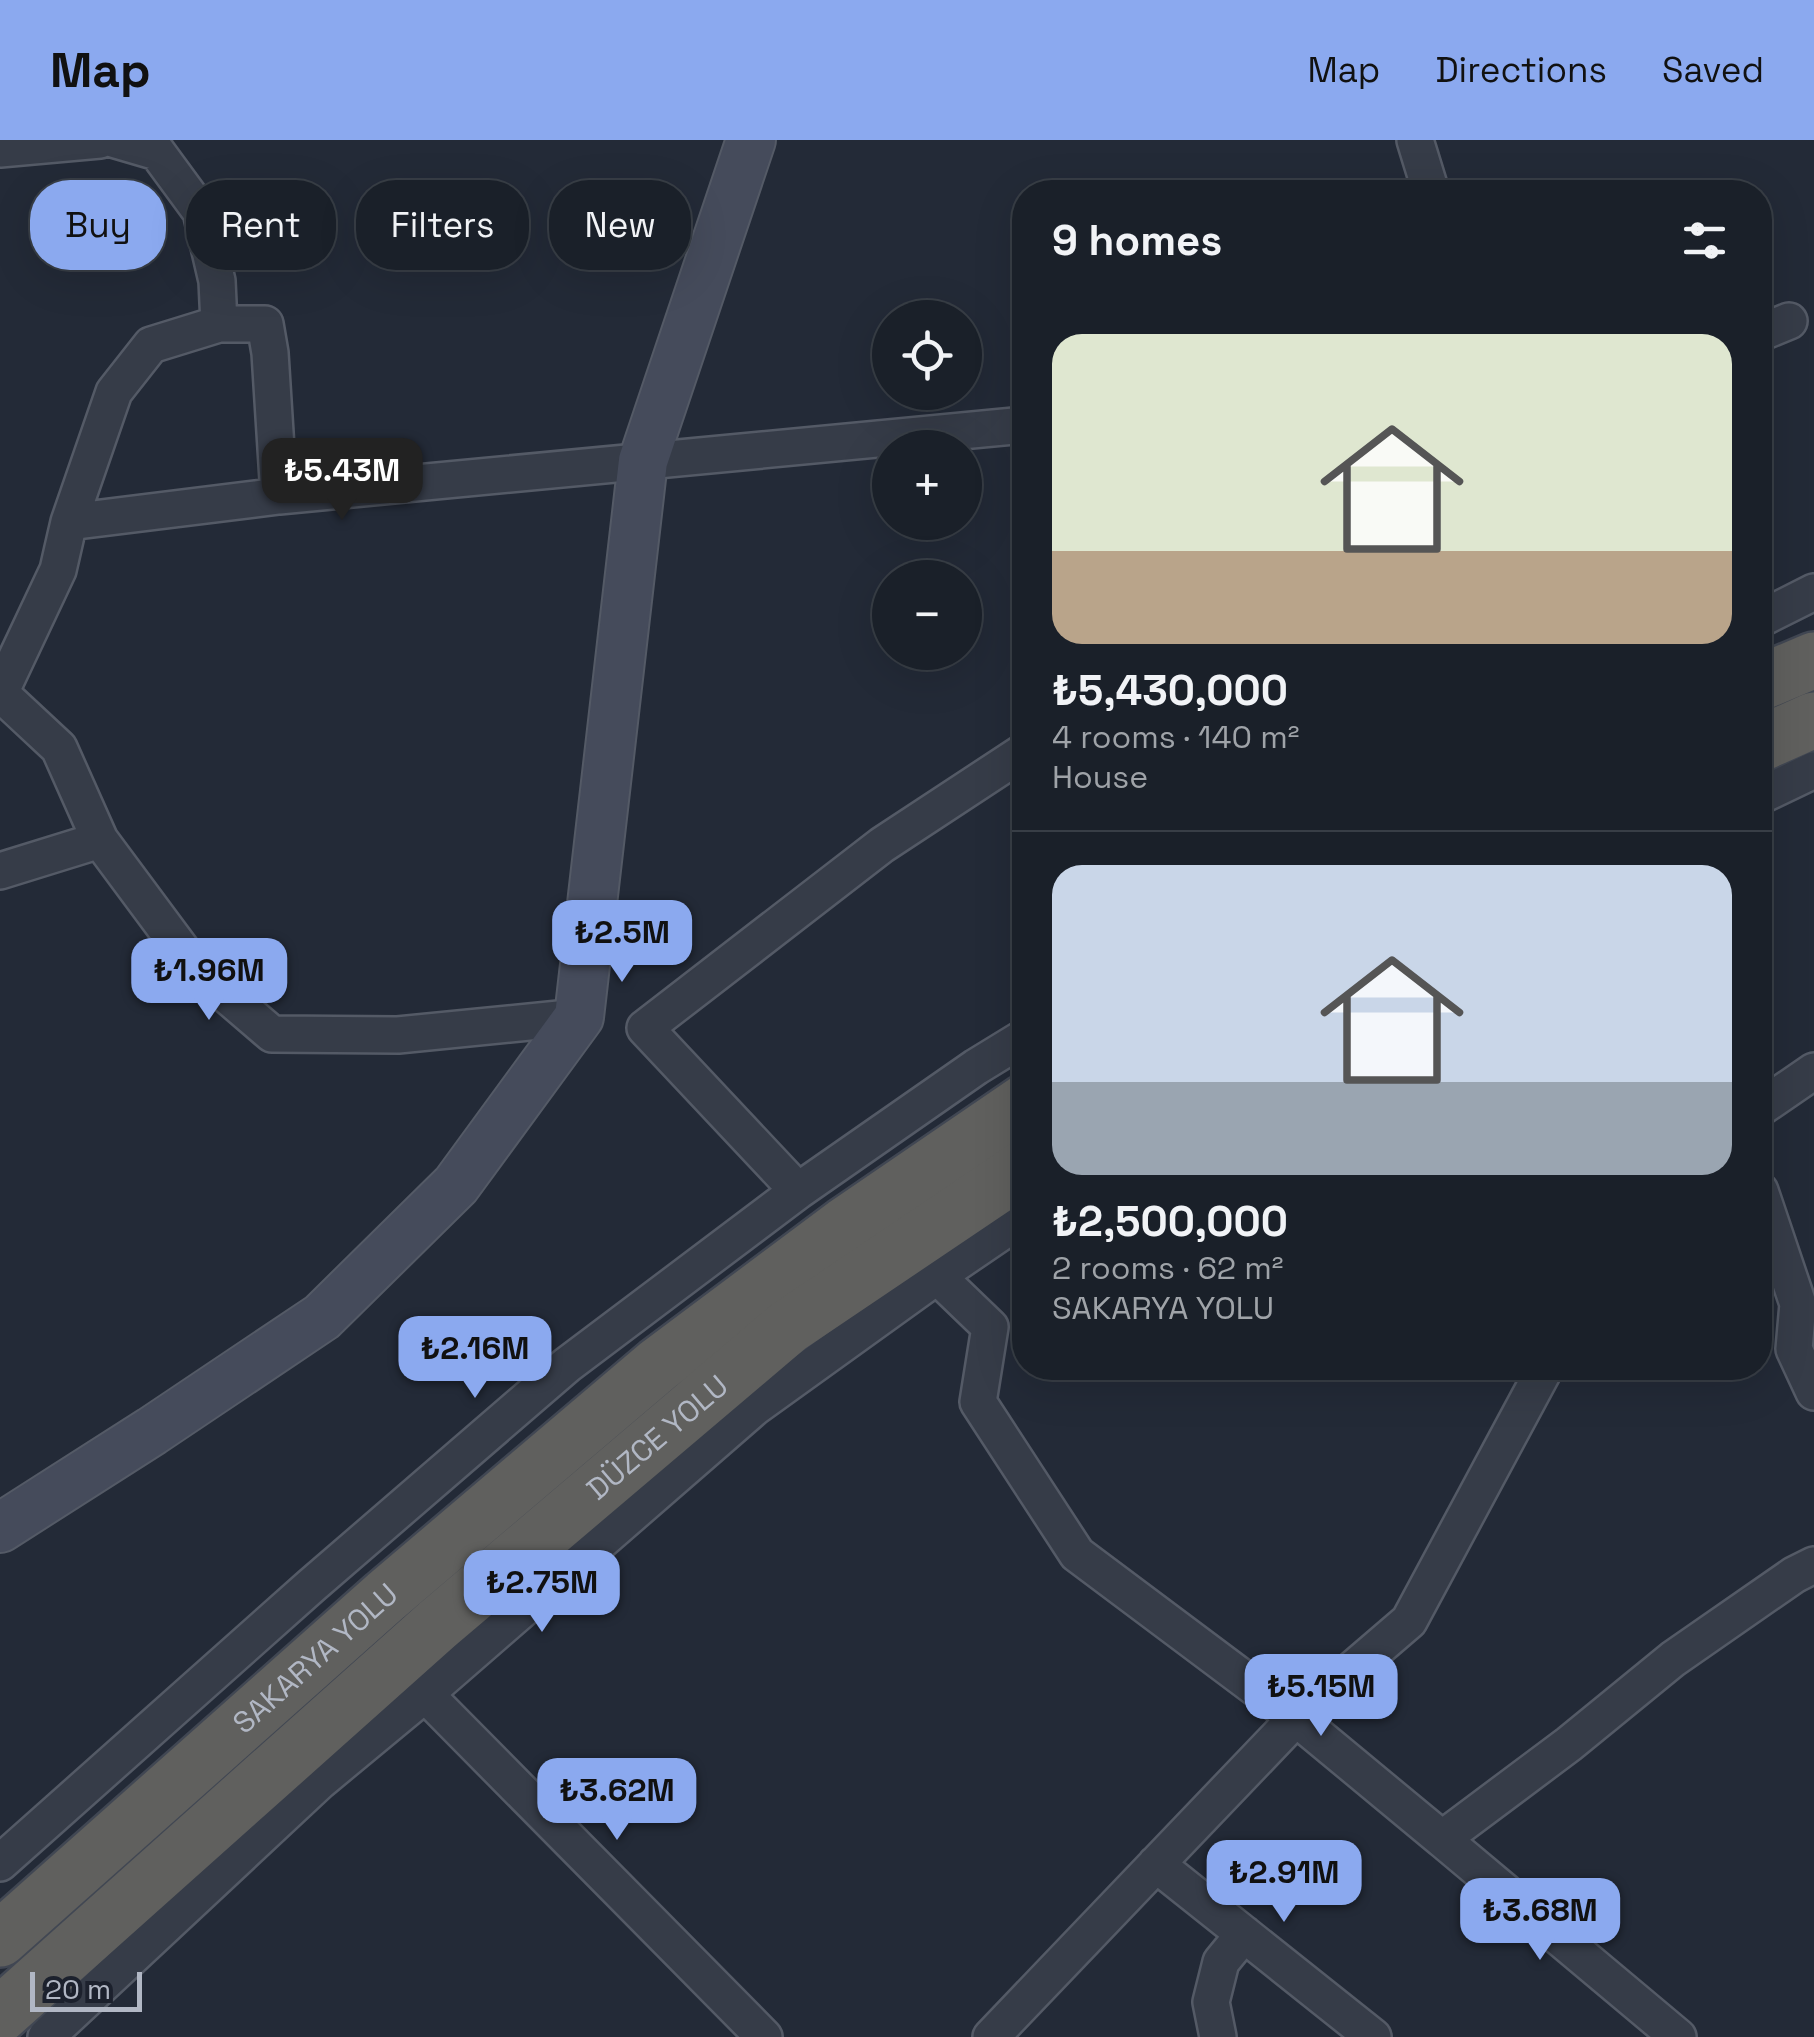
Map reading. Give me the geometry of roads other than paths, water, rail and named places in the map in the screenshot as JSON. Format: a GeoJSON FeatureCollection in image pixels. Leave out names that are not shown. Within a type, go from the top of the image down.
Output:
{"type":"FeatureCollection","features":[{"type":"Feature","properties":{"kind":"highway"},"geometry":{"type":"LineString","coordinates":[[1772,678],[1814,660]]}},
{"type":"Feature","properties":{"kind":"highway"},"geometry":{"type":"LineString","coordinates":[[1772,739],[1814,720]]}},
{"type":"Feature","properties":{"kind":"highway","name":"SAKARYA YOLU"},"geometry":{"type":"LineString","coordinates":[[0,1938],[386,1596],[658,1364],[845,1225],[1012,1111]]}},
{"type":"Feature","properties":{"kind":"highway","name":"DÜZCE YOLU"},"geometry":{"type":"LineString","coordinates":[[0,2016],[438,1624],[788,1328],[1012,1176]]}},
{"type":"Feature","properties":{"kind":"main road"},"geometry":{"type":"LineString","coordinates":[[734,187],[739,140]]}},
{"type":"Feature","properties":{"kind":"main road"},"geometry":{"type":"LineString","coordinates":[[0,1528],[322,1317],[456,1185],[579,1017],[643,461],[751,140]]}},
{"type":"Feature","properties":{"kind":"street"},"geometry":{"type":"LineString","coordinates":[[0,149],[100,140]]}},
{"type":"Feature","properties":{"kind":"street"},"geometry":{"type":"LineString","coordinates":[[116,140],[157,152],[202,212],[217,281],[219,324]]}},
{"type":"Feature","properties":{"kind":"street"},"geometry":{"type":"LineString","coordinates":[[1415,140],[1427,180]]}},
{"type":"Feature","properties":{"kind":"street"},"geometry":{"type":"LineString","coordinates":[[279,496],[265,324],[219,324],[151,344],[114,392],[58,570],[0,693],[59,748],[100,840],[195,968],[272,1034],[398,1035],[579,1017]]}},
{"type":"Feature","properties":{"kind":"street"},"geometry":{"type":"LineString","coordinates":[[70,522],[279,496],[1012,425]]}},
{"type":"Feature","properties":{"kind":"street"},"geometry":{"type":"LineString","coordinates":[[1772,613],[1814,592]]}},
{"type":"Feature","properties":{"kind":"street"},"geometry":{"type":"LineString","coordinates":[[798,1191],[645,1028],[882,845],[1012,760]]}},
{"type":"Feature","properties":{"kind":"street"},"geometry":{"type":"LineString","coordinates":[[1772,790],[1814,770]]}},
{"type":"Feature","properties":{"kind":"street"},"geometry":{"type":"LineString","coordinates":[[0,871],[100,840]]}},
{"type":"Feature","properties":{"kind":"street"},"geometry":{"type":"LineString","coordinates":[[0,1863],[567,1365],[798,1191],[1012,1045]]}},
{"type":"Feature","properties":{"kind":"street"},"geometry":{"type":"LineString","coordinates":[[1772,1100],[1814,1071]]}},
{"type":"Feature","properties":{"kind":"street"},"geometry":{"type":"LineString","coordinates":[[46,2037],[320,1780],[755,1406],[1012,1225]]}},
{"type":"Feature","properties":{"kind":"street"},"geometry":{"type":"LineString","coordinates":[[1772,1227],[1798,1304],[1794,1349],[1814,1392]]}},
{"type":"Feature","properties":{"kind":"street"},"geometry":{"type":"LineString","coordinates":[[936,1276],[990,1327],[978,1402],[1078,1554],[1296,1718],[1678,2037]]}},
{"type":"Feature","properties":{"kind":"street"},"geometry":{"type":"LineString","coordinates":[[991,2037],[1296,1718],[1408,1621],[1539,1380]]}},
{"type":"Feature","properties":{"kind":"street"},"geometry":{"type":"LineString","coordinates":[[1442,1839],[1569,1744],[1672,1660],[1814,1565]]}},
{"type":"Feature","properties":{"kind":"street"},"geometry":{"type":"LineString","coordinates":[[424,1694],[764,2037]]}},
{"type":"Feature","properties":{"kind":"street"},"geometry":{"type":"LineString","coordinates":[[1156,1864],[1373,2037]]}},
{"type":"Feature","properties":{"kind":"street"},"geometry":{"type":"LineString","coordinates":[[1218,2037],[1211,2002],[1221,1962],[1244,1934]]}}]}
